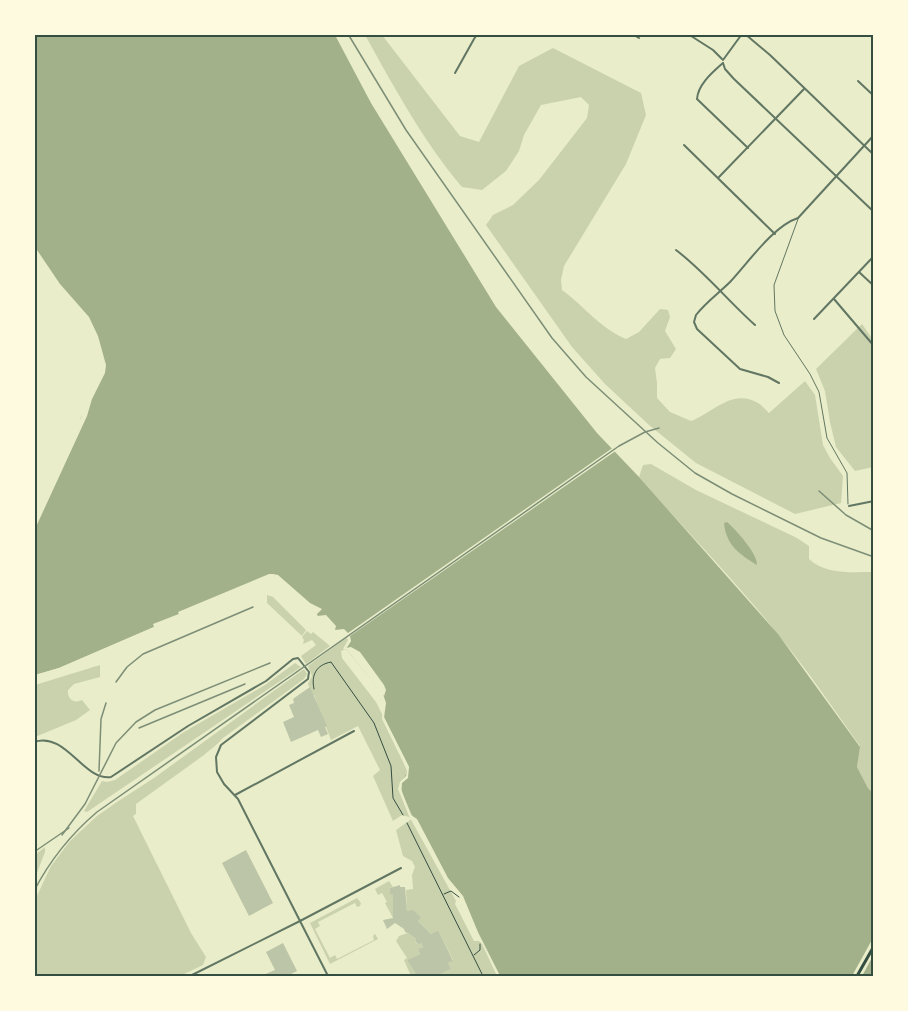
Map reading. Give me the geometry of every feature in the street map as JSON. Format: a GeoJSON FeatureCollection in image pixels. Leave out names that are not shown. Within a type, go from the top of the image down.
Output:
{"type":"FeatureCollection","features":[{"type":"Feature","properties":{"kind":"highway"},"geometry":{"type":"LineString","coordinates":[[857,976],[873,946]]}},
{"type":"Feature","properties":{"kind":"street"},"geometry":{"type":"LineString","coordinates":[[455,74],[476,36],[474,34]]}},
{"type":"Feature","properties":{"kind":"street"},"geometry":{"type":"LineString","coordinates":[[632,34],[639,39]]}},
{"type":"Feature","properties":{"kind":"street"},"geometry":{"type":"LineString","coordinates":[[688,34],[713,50],[723,61],[728,73],[873,212]]}},
{"type":"Feature","properties":{"kind":"street"},"geometry":{"type":"LineString","coordinates":[[748,148],[697,99],[697,93],[710,74],[743,34],[770,55],[873,155]]}},
{"type":"Feature","properties":{"kind":"street"},"geometry":{"type":"LineString","coordinates":[[858,81],[873,96]]}},
{"type":"Feature","properties":{"kind":"street"},"geometry":{"type":"LineString","coordinates":[[719,177],[804,89]]}},
{"type":"Feature","properties":{"kind":"street"},"geometry":{"type":"LineString","coordinates":[[779,383],[768,377],[740,369],[695,326],[696,315],[775,234],[791,220],[798,218],[873,135]]}},
{"type":"Feature","properties":{"kind":"street"},"geometry":{"type":"LineString","coordinates":[[684,145],[775,234]]}},
{"type":"Feature","properties":{"kind":"street"},"geometry":{"type":"LineString","coordinates":[[676,250],[701,270],[755,325]]}},
{"type":"Feature","properties":{"kind":"street"},"geometry":{"type":"LineString","coordinates":[[814,319],[873,256]]}},
{"type":"Feature","properties":{"kind":"street"},"geometry":{"type":"LineString","coordinates":[[859,272],[873,286]]}},
{"type":"Feature","properties":{"kind":"street"},"geometry":{"type":"LineString","coordinates":[[834,298],[873,346]]}},
{"type":"Feature","properties":{"kind":"street"},"geometry":{"type":"LineString","coordinates":[[849,506],[873,501]]}},
{"type":"Feature","properties":{"kind":"street"},"geometry":{"type":"LineString","coordinates":[[34,742],[51,741],[98,776],[111,777],[188,726],[266,681],[293,659],[300,659],[308,670],[309,677],[225,741],[216,757],[216,768],[222,780],[235,795],[328,976]]}},
{"type":"Feature","properties":{"kind":"street"},"geometry":{"type":"LineString","coordinates":[[235,795],[354,731]]}},
{"type":"Feature","properties":{"kind":"street"},"geometry":{"type":"LineString","coordinates":[[190,976],[401,868]]}},
{"type":"Feature","properties":{"kind":"lane"},"geometry":{"type":"LineString","coordinates":[[798,218],[774,285],[776,311],[784,335],[819,392],[826,438],[847,473],[849,506]]}},
{"type":"Feature","properties":{"kind":"path"},"geometry":{"type":"LineString","coordinates":[[314,689],[314,673],[320,666],[331,662],[374,723],[391,766],[393,798],[403,815]]}},
{"type":"Feature","properties":{"kind":"path"},"geometry":{"type":"LineString","coordinates":[[407,823],[483,976]]}},
{"type":"Feature","properties":{"kind":"path"},"geometry":{"type":"LineString","coordinates":[[442,895],[451,891],[459,897]]}},
{"type":"Feature","properties":{"kind":"path"},"geometry":{"type":"LineString","coordinates":[[473,956],[480,950],[480,944]]}},
{"type":"Feature","properties":{"kind":"shaded area"},"geometry":{"type":"Polygon","coordinates":[[[35,35],[335,35],[371,103],[496,307],[597,433],[778,634],[860,747],[857,767],[873,793],[873,976],[500,976],[402,793],[402,783],[409,767],[384,718],[386,703],[383,694],[346,649],[351,641],[345,631],[334,630],[274,577],[153,624],[154,627],[59,668],[35,675],[35,523],[104,365],[86,319],[65,294],[35,249],[35,35]]]}},
{"type":"Feature","properties":{"kind":"shaded area"},"geometry":{"type":"Polygon","coordinates":[[[365,35],[382,35],[460,136],[479,142],[519,66],[553,48],[641,93],[646,115],[626,164],[564,266],[561,280],[562,290],[600,323],[626,339],[639,332],[660,309],[668,310],[670,317],[665,331],[676,349],[670,358],[660,359],[655,368],[657,398],[670,412],[691,421],[723,403],[740,398],[758,403],[769,413],[805,381],[815,395],[823,445],[843,476],[841,503],[795,514],[696,463],[649,425],[605,384],[572,347],[486,225],[493,215],[513,205],[539,180],[587,118],[589,105],[581,97],[541,105],[524,135],[519,151],[506,171],[482,190],[462,187],[422,132],[365,35]]]}},
{"type":"Feature","properties":{"kind":"shaded area"},"geometry":{"type":"Polygon","coordinates":[[[862,324],[873,340],[873,467],[855,471],[836,447],[825,391],[816,369],[862,324]]]}},
{"type":"Feature","properties":{"kind":"shaded area"},"geometry":{"type":"Polygon","coordinates":[[[651,464],[696,490],[797,538],[809,546],[809,559],[823,568],[840,572],[873,572],[873,793],[857,767],[860,746],[809,674],[743,592],[639,477],[643,465],[651,464]]]}},
{"type":"Feature","properties":{"kind":"shaded area"},"geometry":{"type":"Polygon","coordinates":[[[727,522],[750,548],[757,565],[734,548],[725,531],[724,523],[727,522]]]}},
{"type":"Feature","properties":{"kind":"shaded area"},"geometry":{"type":"Polygon","coordinates":[[[267,595],[273,597],[306,630],[302,636],[267,603],[267,595]]]}},
{"type":"Feature","properties":{"kind":"shaded area"},"geometry":{"type":"Polygon","coordinates":[[[307,631],[311,634],[313,632],[330,646],[306,664],[301,656],[316,645],[312,640],[303,644],[302,637],[307,631]]]}},
{"type":"Feature","properties":{"kind":"shaded area"},"geometry":{"type":"Polygon","coordinates":[[[349,636],[346,649],[341,651],[342,658],[376,702],[384,718],[480,937],[500,976],[437,976],[451,969],[448,963],[453,960],[438,930],[431,934],[418,921],[420,916],[413,911],[407,911],[406,890],[413,889],[412,875],[415,867],[412,861],[403,856],[396,830],[413,818],[402,815],[393,821],[373,776],[380,770],[358,726],[331,740],[308,684],[312,676],[308,666],[349,636]]]}},
{"type":"Feature","properties":{"kind":"shaded area"},"geometry":{"type":"Polygon","coordinates":[[[295,663],[301,667],[87,812],[84,811],[102,781],[115,780],[184,732],[265,685],[295,663]]]}},
{"type":"Feature","properties":{"kind":"shaded area"},"geometry":{"type":"Polygon","coordinates":[[[100,665],[100,677],[74,684],[68,690],[72,700],[82,700],[90,710],[76,720],[35,737],[35,685],[100,665]]]}},
{"type":"Feature","properties":{"kind":"shaded area"},"geometry":{"type":"Polygon","coordinates":[[[304,669],[307,674],[304,679],[136,804],[136,814],[133,816],[191,933],[206,957],[203,965],[180,976],[35,976],[35,900],[51,866],[70,841],[97,816],[154,778],[304,669]]]}},
{"type":"Feature","properties":{"kind":"shaded area"},"geometry":{"type":"Polygon","coordinates":[[[45,847],[45,852],[35,878],[35,855],[45,847]]]}},
{"type":"Feature","properties":{"kind":"shaded area"},"geometry":{"type":"Polygon","coordinates":[[[389,881],[393,887],[390,888],[393,894],[393,918],[382,893],[378,895],[375,889],[389,881]]]}},
{"type":"Feature","properties":{"kind":"shaded area"},"geometry":{"type":"Polygon","coordinates":[[[357,898],[361,903],[360,906],[357,907],[355,903],[318,922],[320,926],[315,929],[330,958],[335,955],[337,959],[374,940],[375,934],[378,939],[330,964],[310,923],[357,898]]]}},
{"type":"Feature","properties":{"kind":"shaded area"},"geometry":{"type":"Polygon","coordinates":[[[408,933],[416,939],[415,942],[419,945],[421,943],[423,947],[418,949],[420,954],[407,960],[417,976],[411,976],[404,960],[407,958],[396,941],[399,936],[408,933]]]}},
{"type":"Feature","properties":{"kind":"pier"},"geometry":{"type":"Polygon","coordinates":[[[35,247],[60,284],[89,317],[98,336],[106,365],[105,373],[92,399],[87,416],[35,529],[34,516],[81,418],[86,399],[101,365],[84,321],[34,254],[35,247]]]}},
{"type":"Feature","properties":{"kind":"pier"},"geometry":{"type":"Polygon","coordinates":[[[614,447],[617,450],[350,636],[351,641],[346,648],[351,647],[360,652],[384,685],[386,690],[384,696],[346,649],[343,649],[348,640],[343,633],[330,634],[321,625],[319,619],[315,618],[314,613],[274,580],[181,619],[178,612],[273,574],[278,575],[310,603],[322,609],[317,616],[326,615],[336,626],[335,630],[344,629],[348,633],[614,447]]]}},
{"type":"Feature","properties":{"kind":"pier"},"geometry":{"type":"Polygon","coordinates":[[[154,627],[155,629],[60,670],[34,678],[35,675],[59,668],[154,627]]]}},
{"type":"Feature","properties":{"kind":"pier"},"geometry":{"type":"Polygon","coordinates":[[[382,713],[409,767],[408,778],[402,783],[401,789],[411,815],[417,819],[448,878],[463,896],[500,976],[497,976],[482,944],[474,941],[455,904],[456,901],[409,816],[398,789],[407,770],[382,719],[382,713]]]}},
{"type":"Feature","properties":{"kind":"pier"},"geometry":{"type":"Polygon","coordinates":[[[873,938],[873,956],[862,976],[852,976],[873,938]]]}},
{"type":"Feature","properties":{"kind":"building"},"geometry":{"type":"Polygon","coordinates":[[[310,687],[327,726],[325,727],[328,734],[321,737],[318,730],[291,742],[283,722],[294,717],[289,705],[294,703],[293,699],[310,687]]]}},
{"type":"Feature","properties":{"kind":"building"},"geometry":{"type":"Polygon","coordinates":[[[246,850],[273,903],[249,916],[222,863],[246,850]]]}},
{"type":"Feature","properties":{"kind":"building"},"geometry":{"type":"Polygon","coordinates":[[[400,885],[400,887],[405,887],[407,911],[413,910],[421,917],[418,921],[431,934],[438,930],[453,961],[448,963],[451,969],[437,976],[417,976],[407,960],[420,954],[418,949],[423,947],[421,943],[419,945],[416,939],[395,923],[387,929],[383,920],[393,918],[393,894],[390,894],[390,888],[400,885]]]}},
{"type":"Feature","properties":{"kind":"building"},"geometry":{"type":"Polygon","coordinates":[[[283,943],[297,971],[287,976],[261,976],[275,970],[266,952],[283,943]]]}},
{"type":"Feature","properties":{"kind":"railway"},"geometry":{"type":"LineString","coordinates":[[348,34],[406,130],[552,338],[586,377],[658,443],[695,473],[821,538],[874,557]]}},
{"type":"Feature","properties":{"kind":"railway"},"geometry":{"type":"LineString","coordinates":[[34,891],[61,848],[97,812],[619,446],[645,432],[659,428]]}},
{"type":"Feature","properties":{"kind":"railway"},"geometry":{"type":"LineString","coordinates":[[819,491],[846,515],[874,531]]}},
{"type":"Feature","properties":{"kind":"railway"},"geometry":{"type":"LineString","coordinates":[[116,682],[127,667],[143,654],[253,607]]}},
{"type":"Feature","properties":{"kind":"railway"},"geometry":{"type":"LineString","coordinates":[[62,835],[85,804],[116,743],[136,722],[155,710],[270,663]]}},
{"type":"Feature","properties":{"kind":"railway"},"geometry":{"type":"LineString","coordinates":[[139,728],[245,684]]}},
{"type":"Feature","properties":{"kind":"railway"},"geometry":{"type":"LineString","coordinates":[[99,771],[101,719],[106,703]]}},
{"type":"Feature","properties":{"kind":"railway"},"geometry":{"type":"LineString","coordinates":[[34,852],[69,828]]}}]}
